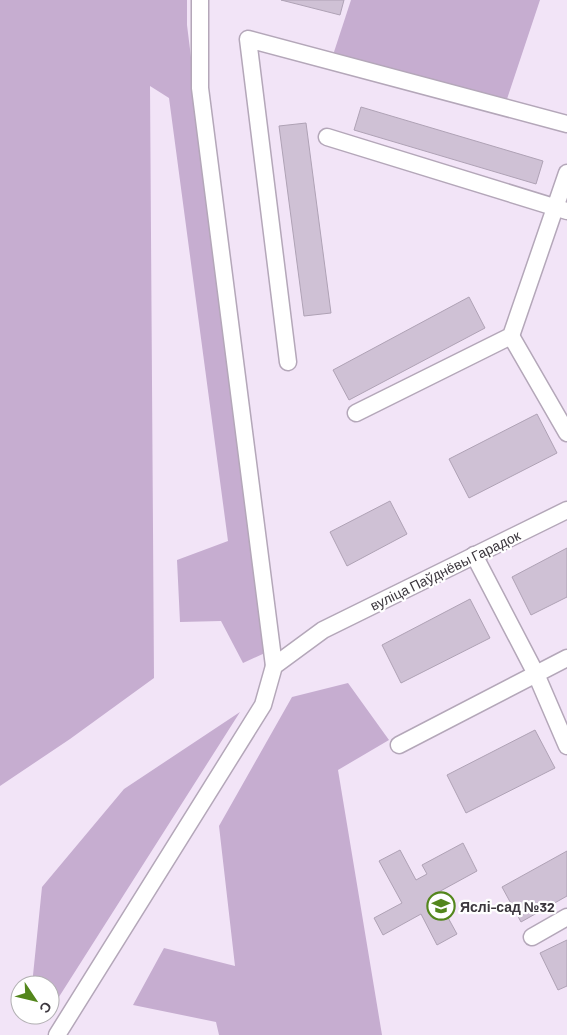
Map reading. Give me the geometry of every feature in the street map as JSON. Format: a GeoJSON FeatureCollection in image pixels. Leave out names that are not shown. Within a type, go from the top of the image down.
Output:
{"type":"FeatureCollection","features":[{"type":"Feature","properties":{"kind":"street"},"geometry":{"type":"LineString","coordinates":[[56,1035],[263,705],[274,666],[200,88],[200,0]]}},
{"type":"Feature","properties":{"kind":"street"},"geometry":{"type":"LineString","coordinates":[[288,362],[248,39],[567,124]]}},
{"type":"Feature","properties":{"kind":"street"},"geometry":{"type":"LineString","coordinates":[[327,137],[561,209]]}},
{"type":"Feature","properties":{"kind":"street"},"geometry":{"type":"LineString","coordinates":[[356,413],[511,336],[561,209],[567,172]]}},
{"type":"Feature","properties":{"kind":"street"},"geometry":{"type":"LineString","coordinates":[[511,336],[567,433]]}},
{"type":"Feature","properties":{"kind":"street","name":"вуліца Паўднёвы Гарадок"},"geometry":{"type":"LineString","coordinates":[[274,666],[323,630],[567,510]]}},
{"type":"Feature","properties":{"kind":"street"},"geometry":{"type":"LineString","coordinates":[[474,555],[536,674],[567,746]]}},
{"type":"Feature","properties":{"kind":"street"},"geometry":{"type":"LineString","coordinates":[[399,745],[567,658]]}},
{"type":"Feature","properties":{"kind":"street"},"geometry":{"type":"LineString","coordinates":[[532,937],[567,917]]}},
{"type":"Feature","properties":{"kind":"shaded area"},"geometry":{"type":"Polygon","coordinates":[[[0,0],[187,0],[187,25],[265,653],[243,663],[221,621],[180,622],[177,560],[228,541],[169,98],[150,86],[154,678],[70,739],[0,786],[0,0]]]}},
{"type":"Feature","properties":{"kind":"shaded area"},"geometry":{"type":"Polygon","coordinates":[[[351,0],[540,0],[505,105],[333,55],[351,0]]]}},
{"type":"Feature","properties":{"kind":"shaded area"},"geometry":{"type":"Polygon","coordinates":[[[348,683],[389,740],[338,770],[382,1035],[219,1035],[216,1022],[133,1005],[164,948],[235,966],[219,826],[292,697],[348,683]]]}},
{"type":"Feature","properties":{"kind":"shaded area"},"geometry":{"type":"Polygon","coordinates":[[[240,712],[60,995],[60,975],[33,975],[42,887],[124,789],[240,712]]]}},
{"type":"Feature","properties":{"kind":"building"},"geometry":{"type":"Polygon","coordinates":[[[281,0],[344,0],[340,15],[281,0]]]}},
{"type":"Feature","properties":{"kind":"building"},"geometry":{"type":"Polygon","coordinates":[[[361,107],[543,161],[536,184],[354,130],[361,107]]]}},
{"type":"Feature","properties":{"kind":"building"},"geometry":{"type":"Polygon","coordinates":[[[306,123],[331,313],[304,316],[279,126],[306,123]]]}},
{"type":"Feature","properties":{"kind":"building"},"geometry":{"type":"Polygon","coordinates":[[[469,297],[485,328],[349,400],[333,370],[469,297]]]}},
{"type":"Feature","properties":{"kind":"building"},"geometry":{"type":"Polygon","coordinates":[[[537,414],[557,453],[469,498],[449,459],[537,414]]]}},
{"type":"Feature","properties":{"kind":"building"},"geometry":{"type":"Polygon","coordinates":[[[390,501],[407,534],[347,566],[330,532],[390,501]]]}},
{"type":"Feature","properties":{"kind":"building"},"geometry":{"type":"Polygon","coordinates":[[[567,548],[567,597],[531,615],[512,577],[567,548]]]}},
{"type":"Feature","properties":{"kind":"building"},"geometry":{"type":"Polygon","coordinates":[[[470,599],[490,638],[401,683],[382,645],[470,599]]]}},
{"type":"Feature","properties":{"kind":"building"},"geometry":{"type":"Polygon","coordinates":[[[535,730],[555,768],[466,813],[447,775],[535,730]]]}},
{"type":"Feature","properties":{"kind":"building"},"geometry":{"type":"Polygon","coordinates":[[[463,843],[477,871],[435,894],[457,934],[437,945],[421,914],[383,935],[374,918],[402,903],[379,861],[400,850],[416,880],[427,874],[422,865],[463,843]]]}},
{"type":"Feature","properties":{"kind":"building"},"geometry":{"type":"Polygon","coordinates":[[[567,851],[567,896],[521,922],[502,887],[567,851]]]}},
{"type":"Feature","properties":{"kind":"building"},"geometry":{"type":"Polygon","coordinates":[[[567,940],[567,986],[558,990],[540,953],[567,940]]]}},
{"type":"Feature","properties":{"kind":"place","name":"Яслі-сад №32"},"geometry":{"type":"Point","coordinates":[441,906]}}]}
